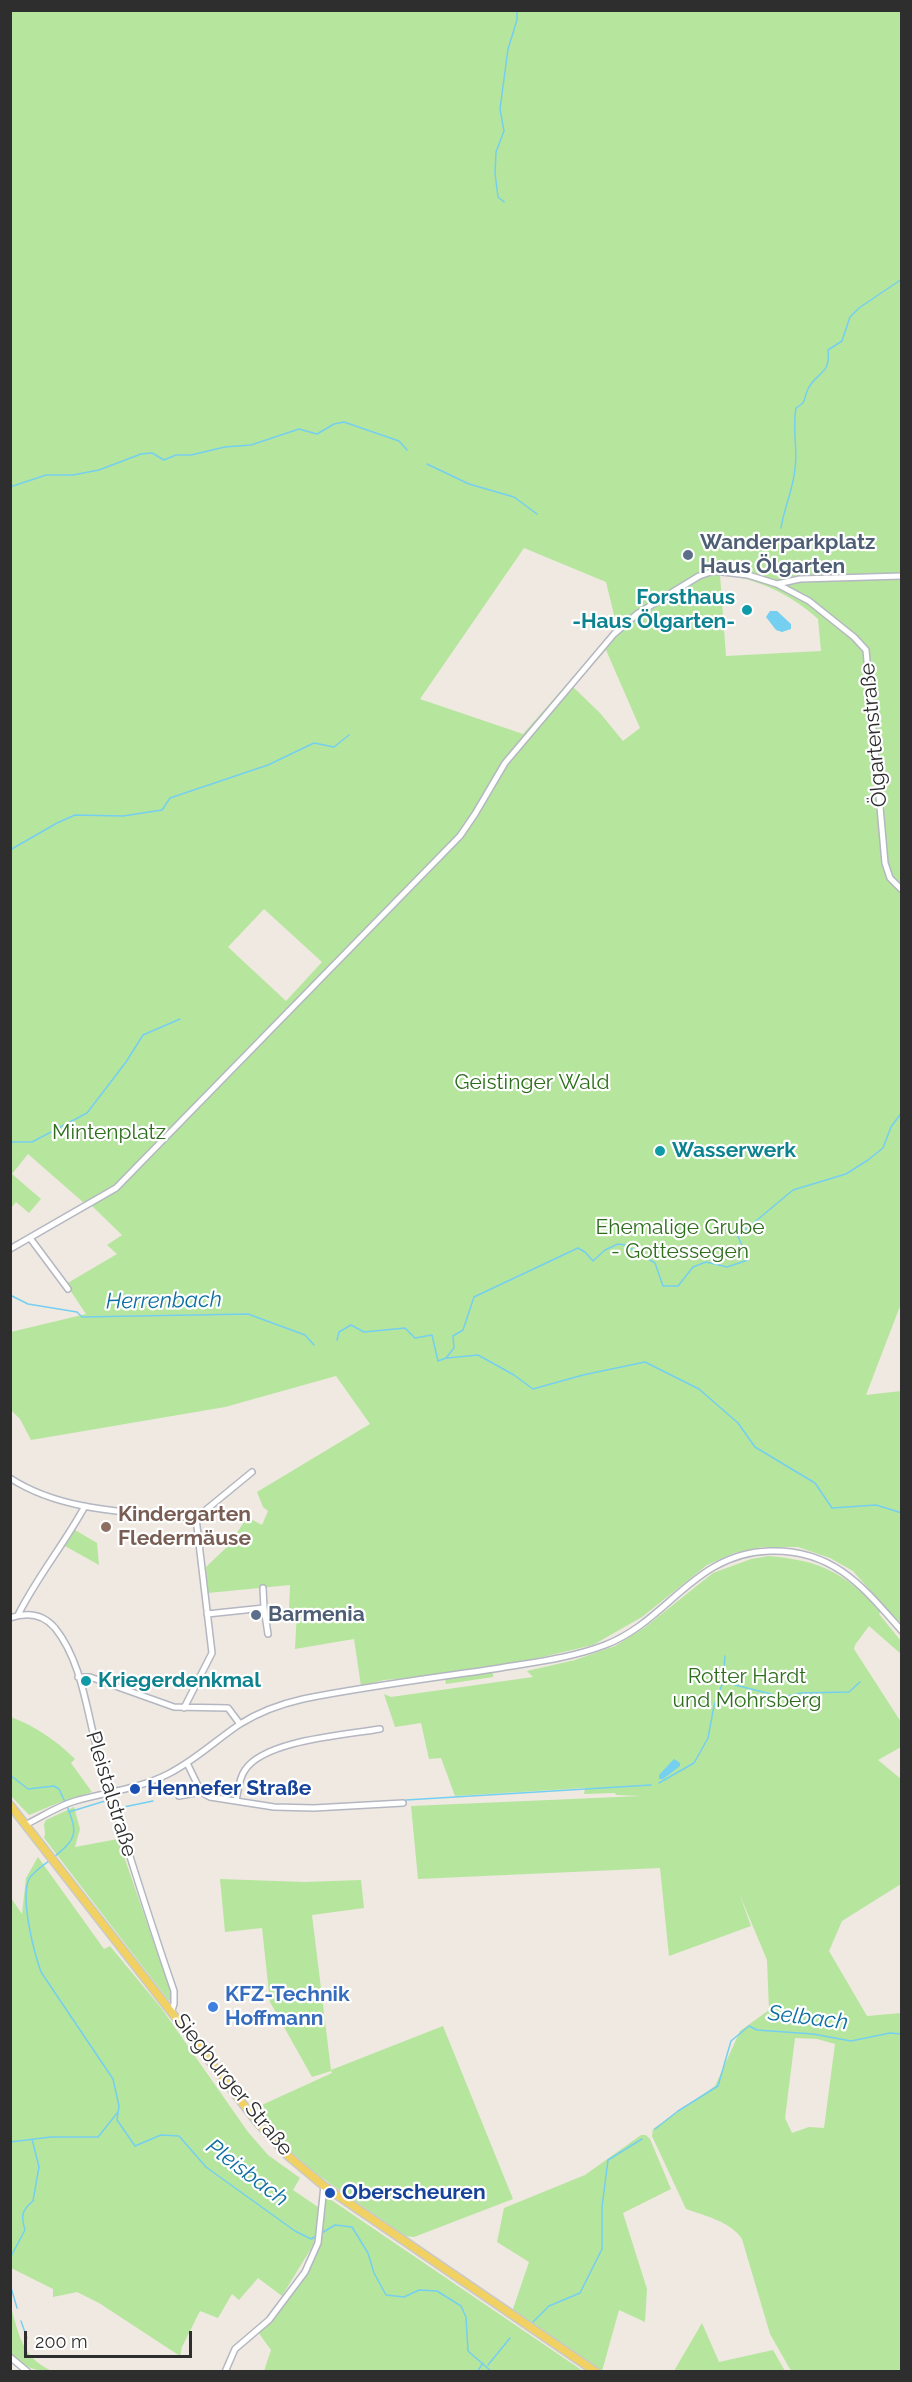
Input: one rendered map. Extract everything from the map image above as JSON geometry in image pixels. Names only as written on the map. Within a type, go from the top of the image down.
[{"type":"main road","name":"Siegburger Straße","points":[[10,1805],[257,2121],[287,2155],[324,2186],[596,2372]]},
{"type":"street","name":"Ölgartenstraße","points":[[10,1249],[116,1188],[460,836],[505,763],[614,634],[637,614],[699,576],[714,571],[748,575],[777,584],[809,601],[855,637],[866,650],[885,863],[890,878],[902,890]]},
{"type":"street","points":[[777,584],[800,579],[902,576]]},
{"type":"street","points":[[30,1238],[68,1289]]},
{"type":"street","points":[[10,1478],[26,1488],[85,1506],[196,1518],[252,1472]]},
{"type":"street","points":[[10,1618],[18,1615],[31,1589],[70,1533],[85,1506]]},
{"type":"street","points":[[184,1708],[212,1653],[196,1518]]},
{"type":"street","points":[[27,1824],[75,1801],[150,1782],[187,1763],[260,1712],[284,1704],[554,1659],[607,1645],[638,1626],[705,1571],[743,1555],[759,1552],[799,1553],[839,1568],[861,1585],[902,1631]]},
{"type":"street","points":[[263,1588],[268,1634]]},
{"type":"street","points":[[207,1614],[264,1608]]},
{"type":"street","name":"Pleistalstraße","points":[[18,1615],[35,1615],[46,1619],[56,1629],[72,1658],[142,1898],[174,1991],[172,2010]]},
{"type":"street","points":[[78,1677],[90,1677],[174,1707],[228,1708],[240,1724]]},
{"type":"street","points":[[236,1801],[240,1780],[245,1769],[267,1753],[313,1739],[380,1729]]},
{"type":"street","points":[[187,1763],[201,1792],[210,1797],[274,1807],[314,1809],[403,1803]]},
{"type":"street","points":[[179,1796],[201,1792]]},
{"type":"street","points":[[225,2372],[235,2349],[269,2320],[305,2272],[318,2243],[324,2186]]},
{"type":"street","points":[[10,2357],[28,2372]]},
{"type":"green space","name":"Geistinger Wald","points":[[11,11],[901,11],[902,1301],[866,1395],[901,1391],[901,1626],[853,1571],[830,1558],[798,1547],[762,1547],[734,1553],[707,1565],[642,1617],[593,1645],[534,1659],[422,1677],[384,1680],[361,1686],[354,1639],[295,1649],[297,1610],[289,1611],[290,1585],[208,1593],[206,1567],[230,1544],[247,1517],[262,1525],[268,1511],[263,1507],[257,1492],[370,1424],[336,1376],[225,1407],[31,1440],[20,1419],[11,1410],[11,1332],[86,1314],[66,1284],[117,1254],[107,1245],[122,1235],[92,1206],[84,1203],[28,1154],[12,1174],[41,1199],[29,1213],[16,1202],[11,1208]],"holes":[[[524,548],[606,582],[617,627],[523,734],[420,699]],[[720,575],[760,583],[797,602],[818,619],[821,651],[726,656]],[[606,650],[640,728],[623,741],[600,713],[573,687]],[[264,909],[322,962],[286,1001],[228,947]]]},
{"type":"green space","points":[[75,1530],[97,1543],[99,1565],[65,1546]]},
{"type":"green space","name":"Rotter Hardt und Mohrsberg","points":[[769,1556],[804,1561],[844,1578],[881,1611],[879,1614],[901,1641],[901,1654],[869,1626],[854,1649],[901,1722],[901,1747],[878,1760],[901,1779],[901,1884],[842,1921],[829,1951],[867,2016],[901,2013],[901,2371],[791,2371],[770,2334],[742,2239],[724,2223],[686,2209],[652,2136],[653,2129],[715,2086],[740,2031],[769,2010],[767,1960],[739,1893],[751,1926],[669,1956],[660,1868],[418,1879],[411,1806],[641,1796],[616,1795],[615,1793],[584,1794],[585,1788],[455,1796],[441,1758],[429,1759],[421,1723],[395,1727],[384,1694],[391,1697],[533,1677],[527,1671],[575,1660],[615,1646],[644,1628],[713,1573],[751,1559]],"holes":[[[795,2038],[817,2039],[835,2044],[824,2128],[809,2127],[792,2133],[785,2118]]]},
{"type":"green space","points":[[493,1672],[493,1677],[446,1684],[445,1679]]},
{"type":"green space","points":[[11,1717],[37,1729],[68,1752],[75,1759],[71,1763],[92,1792],[29,1815],[11,1796]]},
{"type":"green space","points":[[74,1807],[80,1829],[75,1847],[118,1839],[173,1998],[169,2001],[44,1838],[46,1820]]},
{"type":"green space","points":[[38,1857],[104,1949],[110,1946],[162,2009],[248,2132],[268,2155],[300,2178],[293,2190],[318,2207],[315,2242],[282,2296],[258,2278],[239,2300],[232,2294],[218,2318],[200,2311],[182,2347],[180,2356],[99,2303],[77,2292],[53,2297],[53,2289],[11,2268],[11,1898],[22,1914],[26,1878]]},
{"type":"green space","points":[[220,1879],[305,1882],[361,1880],[364,1908],[312,1915],[331,2070],[443,2026],[513,2199],[414,2237],[405,2236],[318,2175],[285,2147],[253,2109],[332,2073],[331,2071],[312,2077],[270,2002],[262,1928],[225,1932]]},
{"type":"green space","points":[[641,2135],[646,2135],[650,2139],[671,2189],[623,2213],[647,2289],[645,2322],[619,2310],[602,2371],[512,2312],[529,2262],[497,2242],[504,2208],[585,2175]]},
{"type":"green space","points":[[324,2195],[583,2371],[264,2371],[271,2350],[258,2332],[307,2274],[321,2244]]},
{"type":"green space","points":[[10,2304],[19,2335],[27,2352],[52,2371],[29,2367],[11,2353]]},
{"type":"green space","points":[[702,2323],[719,2362],[773,2350],[785,2371],[674,2371]]},
{"type":"water","points":[[770,611],[777,611],[791,624],[791,629],[782,632],[776,630],[766,617]]},
{"type":"water","points":[[674,1759],[680,1763],[680,1766],[663,1779],[659,1779],[659,1775]]},
{"type":"waterway","points":[[504,202],[498,197],[495,173],[496,152],[504,131],[500,109],[508,49],[517,20],[517,10]]},
{"type":"waterway","points":[[781,528],[795,469],[796,408],[803,403],[811,383],[825,369],[828,350],[842,341],[850,317],[859,308],[902,279]]},
{"type":"waterway","points":[[10,487],[46,475],[73,475],[99,470],[141,454],[152,453],[164,460],[176,455],[191,455],[225,447],[251,445],[299,429],[317,434],[334,424],[344,422],[399,441],[407,450]]},
{"type":"waterway","points":[[427,464],[469,484],[514,497],[537,514]]},
{"type":"waterway","points":[[10,850],[75,815],[123,816],[162,810],[170,798],[268,765],[314,743],[334,747],[349,735]]},
{"type":"waterway","points":[[10,1142],[32,1142],[87,1113],[126,1062],[143,1035],[180,1019]]},
{"type":"waterway","name":"Herrenbach","points":[[337,1340],[339,1332],[351,1325],[364,1332],[405,1328],[415,1338],[432,1335],[438,1361],[446,1358],[454,1348],[453,1336],[463,1330],[474,1297],[578,1248],[593,1261],[605,1250],[618,1244],[625,1245],[655,1263],[663,1286],[678,1286],[693,1267],[706,1262],[727,1267],[748,1260],[738,1236],[793,1190],[846,1174],[868,1160],[883,1148],[891,1127],[902,1112]]},
{"type":"waterway","name":"Herrenbach","points":[[10,1295],[28,1304],[77,1312],[82,1317],[248,1314],[305,1335],[314,1345]]},
{"type":"waterway","points":[[447,1358],[478,1355],[514,1375],[533,1389],[583,1375],[645,1362],[699,1389],[738,1423],[755,1447],[815,1483],[832,1508],[876,1505],[902,1513]]},
{"type":"waterway","points":[[659,1783],[694,1763],[708,1738],[714,1706],[723,1682],[725,1656]]},
{"type":"waterway","points":[[723,1682],[783,1697],[801,1693],[849,1692],[860,1682]]},
{"type":"waterway","name":"Pleisbach","points":[[10,1775],[28,1789],[54,1786],[59,1789],[65,1802]]},
{"type":"waterway","points":[[406,1800],[651,1785]]},
{"type":"waterway","points":[[69,1812],[105,1801]]},
{"type":"waterway","points":[[119,1808],[153,1801]]},
{"type":"waterway","name":"Pleisbach","points":[[54,1857],[67,1845],[73,1835],[73,1823],[67,1806]]},
{"type":"waterway","name":"Pleisbach","points":[[50,1860],[31,1876],[27,1888],[29,1926],[38,1963],[41,1972],[113,2079],[119,2106],[117,2120],[135,2146],[161,2135],[179,2136],[206,2167],[295,2231],[311,2239],[316,2236]]},
{"type":"waterway","name":"Selbach","points":[[655,2129],[678,2111],[718,2086],[731,2041],[749,2026],[757,2030],[813,2034],[851,2041],[890,2033],[902,2034]]},
{"type":"waterway","points":[[10,2142],[51,2137],[98,2137],[118,2112]]},
{"type":"waterway","points":[[10,2258],[25,2230],[24,2211],[33,2201],[39,2167],[32,2139]]},
{"type":"waterway","name":"Selbach","points":[[533,2322],[549,2306],[580,2293],[602,2249],[602,2207],[608,2160],[642,2139]]},
{"type":"waterway","name":"Pleisbach","points":[[320,2234],[335,2225],[352,2227],[368,2253],[374,2273],[386,2295],[404,2297],[419,2290],[437,2291],[461,2306],[466,2317],[468,2351],[492,2372]]},
{"type":"waterway","points":[[10,2284],[17,2308]]},
{"type":"waterway","points":[[21,2321],[27,2338]]},
{"type":"waterway","name":"Selbach","points":[[488,2365],[510,2338]]},
{"type":"waterway","points":[[477,2372],[483,2363]]},
{"type":"place","name":"Wanderparkplatz Haus Ölgarten","points":[[688,555]]},
{"type":"place","name":"Forsthaus -Haus Ölgarten-","points":[[747,610]]},
{"type":"place","name":"Wasserwerk","points":[[660,1151]]},
{"type":"place","name":"Kindergarten Fledermäuse","points":[[106,1527]]},
{"type":"place","name":"Barmenia","points":[[256,1615]]},
{"type":"place","name":"Kriegerdenkmal","points":[[86,1681]]},
{"type":"place","name":"Hennefer Straße","points":[[135,1789]]},
{"type":"place","name":"KFZ-Technik Hoffmann","points":[[213,2007]]},
{"type":"place","name":"Oberscheuren","points":[[330,2193]]},
{"type":"park label","name":"Mintenplatz","points":[[109,1133]]},
{"type":"park label","name":"Ehemalige Grube - Gottessegen","points":[[680,1240]]}]
